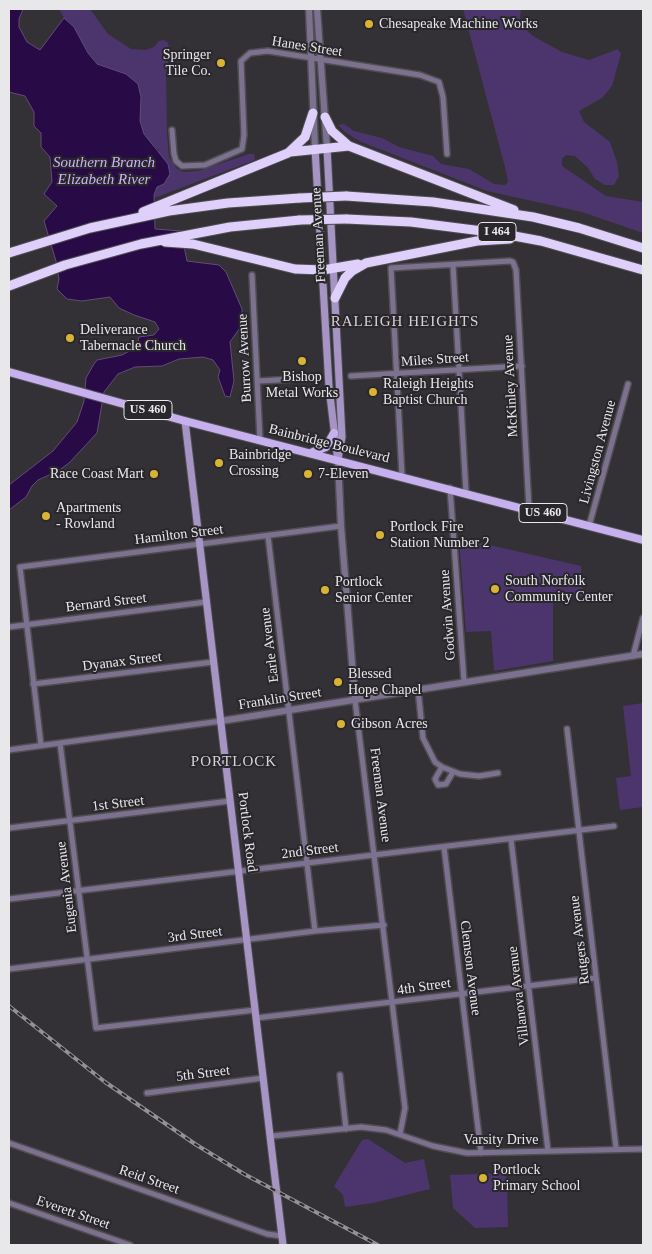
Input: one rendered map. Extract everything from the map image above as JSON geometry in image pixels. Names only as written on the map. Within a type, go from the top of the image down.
[{"type":"highway","points":[[288,152],[305,137],[314,113]]},
{"type":"highway","points":[[325,117],[332,131],[349,146],[533,217]]},
{"type":"highway","points":[[9,253],[166,208],[288,152],[349,146]]},
{"type":"highway","name":"I 464","points":[[166,208],[243,201],[346,196],[441,203],[533,217],[578,228],[643,248]]},
{"type":"highway","name":"I 464","points":[[9,286],[45,272],[155,241],[257,223],[300,220],[346,219],[437,224],[541,241],[643,270]]},
{"type":"highway","points":[[155,241],[193,244],[282,266],[322,270],[477,241],[507,239],[541,241]]},
{"type":"highway","points":[[335,298],[345,278],[355,269],[366,263]]},
{"type":"main road","name":"Freeman Avenue","points":[[316,148],[322,270],[334,433],[338,459]]},
{"type":"main road","name":"Freeman Avenue","points":[[327,148],[342,436],[338,459]]},
{"type":"main road","name":"Bainbridge Boulevard","points":[[9,372],[185,421],[466,492],[643,540]]},
{"type":"main road","name":"Portlock Road","points":[[185,421],[263,1078],[272,1136],[283,1245]]},
{"type":"main road","points":[[312,452],[326,447],[334,433]]},
{"type":"street","name":"Freeman Avenue","points":[[309,9],[310,59],[316,148]]},
{"type":"street","name":"Freeman Avenue","points":[[317,9],[327,148]]},
{"type":"street","name":"Hanes Street","points":[[172,130],[174,154],[176,161],[182,166],[205,165],[237,153],[242,149],[244,145],[241,61],[244,56],[259,51],[420,75],[435,80],[442,85],[447,154]]},
{"type":"street","name":"McKinley Avenue","points":[[453,265],[514,262],[530,509]]},
{"type":"street","points":[[402,476],[391,268],[453,265],[466,492]]},
{"type":"street","name":"Burrow Avenue","points":[[252,275],[260,440]]},
{"type":"street","name":"Miles Street","points":[[350,376],[522,366]]},
{"type":"street","points":[[258,381],[314,378]]},
{"type":"street","name":"Livingston Avenue","points":[[589,526],[628,384]]},
{"type":"street","name":"Freeman Avenue","points":[[338,459],[341,526],[356,700],[405,1108],[400,1134]]},
{"type":"street","name":"Godwin Avenue","points":[[450,488],[464,681]]},
{"type":"street","name":"Hamilton Street","points":[[27,624],[20,567],[341,526]]},
{"type":"street","name":"Earle Avenue","points":[[268,536],[315,931]]},
{"type":"street","name":"Bernard Street","points":[[9,627],[206,602]]},
{"type":"street","points":[[633,656],[643,618]]},
{"type":"street","points":[[27,624],[41,745]]},
{"type":"street","name":"Franklin Street","points":[[9,750],[221,721],[643,654]]},
{"type":"street","name":"Dyanax Street","points":[[33,684],[213,662]]},
{"type":"street","points":[[418,689],[426,746],[435,762],[453,772],[479,776],[498,773]]},
{"type":"street","name":"Rutgers Avenue","points":[[567,729],[616,1148]]},
{"type":"street","name":"Eugenia Avenue","points":[[60,743],[96,1028]]},
{"type":"street","points":[[442,767],[435,779],[438,785],[446,784],[453,772]]},
{"type":"street","name":"1st Street","points":[[9,828],[71,822],[230,801]]},
{"type":"street","name":"2nd Street","points":[[9,899],[614,826]]},
{"type":"street","name":"Villanova Avenue","points":[[511,838],[548,1151]]},
{"type":"street","name":"Clemson Avenue","points":[[444,847],[481,1153]]},
{"type":"street","name":"3rd Street","points":[[9,969],[315,931],[384,925]]},
{"type":"street","name":"4th Street","points":[[96,1028],[392,1002],[595,978]]},
{"type":"street","points":[[340,1075],[346,1129]]},
{"type":"street","name":"5th Street","points":[[147,1093],[263,1078]]},
{"type":"street","name":"Varsity Drive","points":[[272,1136],[376,1128],[400,1134],[433,1146],[467,1153],[643,1148]]},
{"type":"street","name":"Reid Street","points":[[9,1143],[267,1234],[282,1236]]},
{"type":"street","name":"Everett Street","points":[[9,1203],[130,1245]]},
{"type":"shaded area","points":[[59,9],[90,9],[108,34],[131,49],[146,50],[154,47],[159,41],[164,40],[168,43],[170,53],[166,71],[167,134],[169,157],[177,169],[184,172],[198,171],[249,154],[254,154],[255,160],[154,198],[157,187],[159,150],[150,143],[144,134],[126,74],[98,64],[88,53],[74,27],[64,18]]},
{"type":"shaded area","points":[[463,9],[521,9],[520,17],[524,28],[533,36],[562,52],[589,60],[618,49],[621,54],[612,86],[602,98],[579,111],[584,122],[610,142],[617,162],[619,176],[614,185],[605,185],[595,179],[588,168],[575,156],[566,155],[562,159],[562,166],[606,196],[643,202],[643,233],[582,212],[487,191],[359,141],[338,125],[344,124],[354,131],[382,138],[399,147],[433,156],[441,164],[469,169],[494,184],[505,185],[508,182],[506,171]]},
{"type":"shaded area","points":[[459,538],[581,566],[583,596],[553,598],[553,661],[494,671],[491,631],[466,632]]},
{"type":"shaded area","points":[[643,703],[643,807],[620,810],[616,778],[631,776],[623,706]]},
{"type":"shaded area","points":[[368,1139],[405,1163],[424,1159],[430,1189],[373,1203],[345,1207],[343,1195],[334,1186],[362,1140]]},
{"type":"shaded area","points":[[502,1173],[507,1178],[508,1227],[475,1228],[453,1208],[450,1175]]},
{"type":"water","name":"Southern Branch Elizabeth River","points":[[9,9],[23,9],[19,19],[19,27],[27,42],[40,50],[64,18],[74,27],[88,53],[97,64],[126,74],[138,84],[141,97],[140,121],[144,134],[168,164],[170,174],[164,184],[157,187],[154,195],[155,229],[181,231],[187,261],[219,265],[226,272],[242,309],[242,325],[230,342],[234,381],[230,397],[225,396],[218,377],[220,370],[213,360],[203,357],[179,359],[162,366],[135,367],[118,374],[104,392],[97,433],[69,463],[58,471],[38,480],[26,497],[9,510],[9,485],[53,451],[77,422],[84,401],[86,378],[97,360],[122,355],[137,347],[139,337],[154,335],[159,329],[155,322],[119,308],[110,297],[82,301],[67,299],[57,289],[59,279],[56,261],[44,221],[57,206],[44,194],[52,182],[50,157],[41,147],[41,133],[34,126],[34,112],[25,96],[9,92]]},
{"type":"railway","points":[[9,1006],[105,1082],[195,1144],[244,1174],[378,1245]]},
{"type":"place","name":"Chesapeake Machine Works","points":[[369,24]]},
{"type":"place","name":"Springer Tile Co.","points":[[221,63]]},
{"type":"place","name":"Deliverance Tabernacle Church","points":[[70,338]]},
{"type":"place","name":"Bishop Metal Works","points":[[302,361]]},
{"type":"place","name":"Raleigh Heights Baptist Church","points":[[373,392]]},
{"type":"place","name":"Bainbridge Crossing","points":[[219,463]]},
{"type":"place","name":"Race Coast Mart","points":[[154,474]]},
{"type":"place","name":"7-Eleven","points":[[308,474]]},
{"type":"place","name":"Apartments - Rowland","points":[[46,516]]},
{"type":"place","name":"Portlock Fire Station Number 2","points":[[380,535]]},
{"type":"place","name":"South Norfolk Community Center","points":[[495,589]]},
{"type":"place","name":"Portlock Senior Center","points":[[325,590]]},
{"type":"place","name":"Blessed Hope Chapel","points":[[338,682]]},
{"type":"place","name":"Gibson Acres","points":[[341,724]]},
{"type":"place","name":"Portlock Primary School","points":[[483,1178]]},
{"type":"district","name":"RALEIGH HEIGHTS","points":[[405,322]]},
{"type":"district","name":"PORTLOCK","points":[[234,762]]}]
